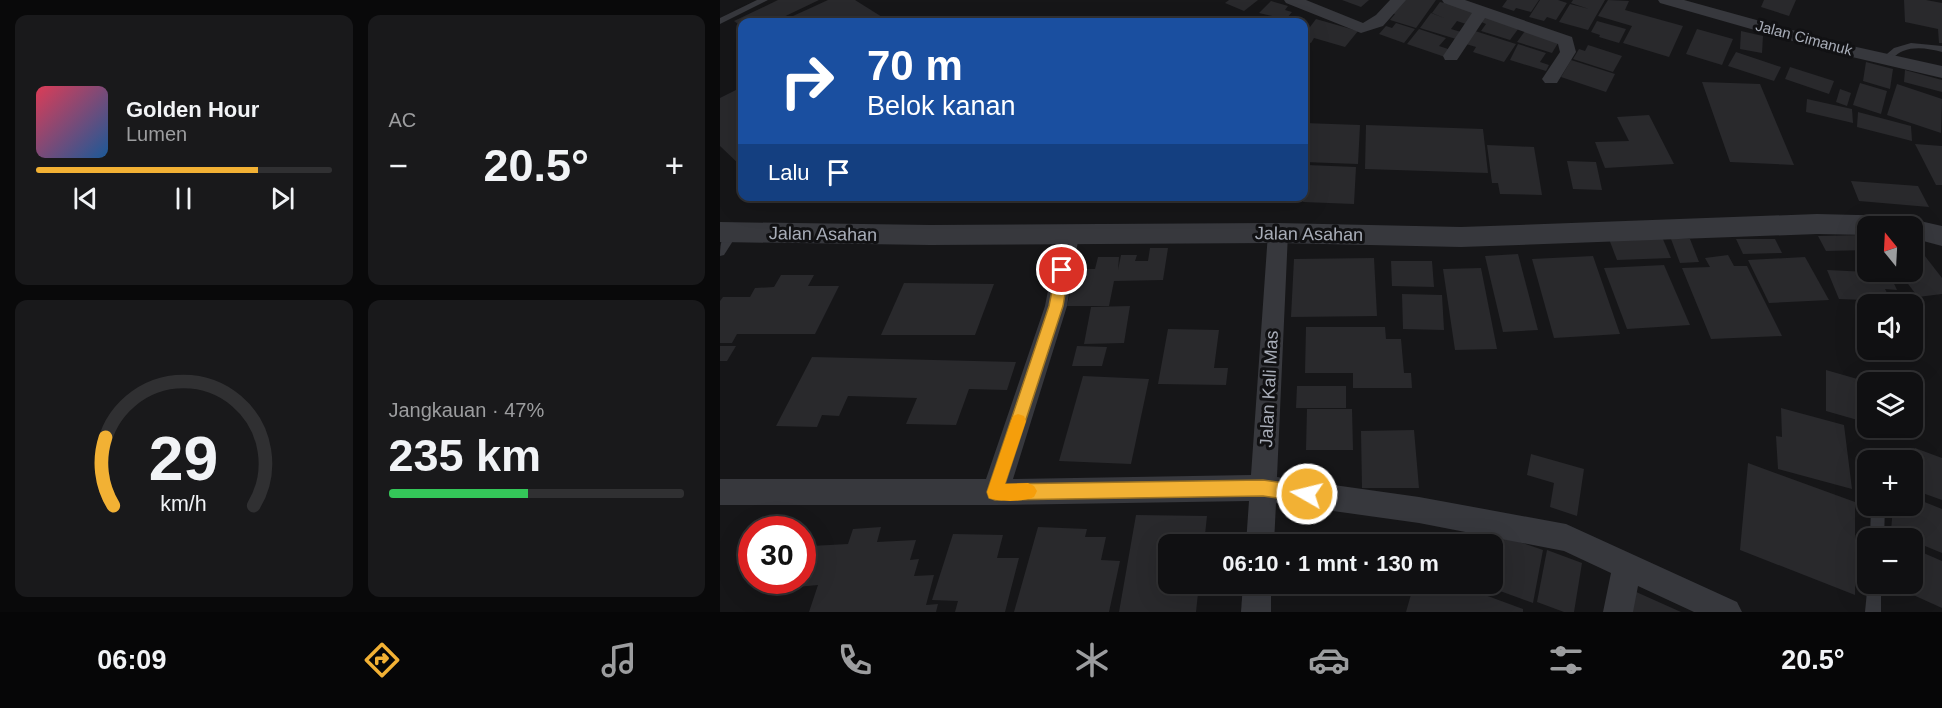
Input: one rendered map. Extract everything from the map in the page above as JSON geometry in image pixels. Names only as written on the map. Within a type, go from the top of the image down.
[{"type":"street","points":[[1292,0],[1361,28],[1374,27],[1398,0]]},
{"type":"street","points":[[1450,0],[1566,41],[1568,52],[1551,79]]},
{"type":"street","name":"Jalan Cimanuk","points":[[1666,0],[1840,49],[1942,72]]},
{"type":"street","points":[[1451,56],[1482,11]]},
{"type":"street","name":"Jalan Asahan","points":[[724,239],[1278,233],[1461,237],[1817,224],[1857,225]]},
{"type":"street","points":[[1923,231],[1942,236]]},
{"type":"street","name":"Jalan Kali Mas","points":[[1261,534],[1278,233]]},
{"type":"street","points":[[995,492],[1056,306],[1069,235]]},
{"type":"street","points":[[720,492],[995,492],[1263,488],[1419,510],[1566,538],[1727,612]]},
{"type":"street","points":[[1618,612],[1627,566]]},
{"type":"street","points":[[1256,612],[1257,594]]},
{"type":"lane","points":[[720,21],[765,0]]},
{"type":"lane","points":[[1886,59],[1899,48],[1915,46],[1942,49]]},
{"type":"lane","points":[[1873,612],[1874,594]]},
{"type":"building","points":[[778,0],[819,0],[781,18],[740,18]]},
{"type":"building","points":[[828,0],[855,0],[884,18],[789,18]]},
{"type":"building","points":[[1229,0],[1258,0],[1244,11],[1225,3]]},
{"type":"building","points":[[1342,0],[1369,0],[1361,7]]},
{"type":"building","points":[[1402,0],[1436,0],[1416,28],[1390,20],[1395,14],[1391,13]]},
{"type":"building","points":[[1507,0],[1539,0],[1531,12],[1516,8],[1514,11],[1502,7]]},
{"type":"building","points":[[1540,0],[1558,0],[1567,3],[1556,20],[1547,17],[1544,21],[1529,17]]},
{"type":"building","points":[[1573,0],[1605,0],[1588,30],[1559,22],[1570,4],[1589,9],[1571,3]]},
{"type":"building","points":[[1608,0],[1629,1],[1625,10],[1683,26],[1669,57],[1623,43],[1632,26],[1598,16]]},
{"type":"building","points":[[1764,0],[1796,0],[1789,16],[1761,7]]},
{"type":"building","points":[[1904,0],[1942,3],[1942,43],[1939,43],[1938,29],[1905,22]]},
{"type":"building","points":[[1271,1],[1288,6],[1285,10],[1292,12],[1287,18],[1259,13]]},
{"type":"building","points":[[1440,2],[1477,10],[1466,24],[1457,21],[1451,29],[1461,32],[1456,39],[1420,28],[1431,13],[1444,18],[1432,13]]},
{"type":"building","points":[[1484,14],[1521,25],[1510,40],[1481,31],[1486,24],[1479,21]]},
{"type":"building","points":[[1316,19],[1358,31],[1345,47],[1314,38],[1311,43],[1308,42],[1308,30]]},
{"type":"building","points":[[1597,21],[1626,29],[1619,43],[1591,32]]},
{"type":"building","points":[[1396,23],[1415,29],[1404,43],[1379,34],[1386,26],[1392,28]]},
{"type":"building","points":[[1527,28],[1561,38],[1552,53],[1517,42]]},
{"type":"building","points":[[1419,29],[1446,38],[1439,46],[1451,50],[1445,57],[1407,44]]},
{"type":"building","points":[[1697,29],[1733,39],[1722,65],[1686,54]]},
{"type":"building","points":[[1475,31],[1516,44],[1504,62],[1473,52],[1476,47],[1466,44]]},
{"type":"building","points":[[1741,31],[1763,36],[1762,53],[1740,49]]},
{"type":"building","points":[[1518,44],[1546,53],[1540,62],[1549,65],[1546,71],[1510,60]]},
{"type":"building","points":[[1588,45],[1622,56],[1613,72],[1573,59],[1579,49],[1585,51]]},
{"type":"building","points":[[1736,52],[1781,67],[1774,81],[1728,66]]},
{"type":"building","points":[[1571,60],[1615,74],[1606,92],[1561,77]]},
{"type":"building","points":[[1866,62],[1893,69],[1890,89],[1863,81]]},
{"type":"building","points":[[1790,67],[1834,81],[1829,94],[1785,79]]},
{"type":"building","points":[[1905,70],[1942,80],[1942,92],[1904,82]]},
{"type":"building","points":[[1702,82],[1760,84],[1794,165],[1730,162]]},
{"type":"building","points":[[1860,83],[1887,91],[1881,114],[1853,105]]},
{"type":"building","points":[[1897,84],[1942,99],[1941,133],[1887,115]]},
{"type":"building","points":[[738,89],[738,163],[720,146],[720,98]]},
{"type":"building","points":[[1840,89],[1851,93],[1847,106],[1836,102]]},
{"type":"building","points":[[1807,99],[1852,109],[1853,123],[1806,112]]},
{"type":"building","points":[[1858,112],[1911,126],[1912,141],[1857,127]]},
{"type":"building","points":[[1649,115],[1674,164],[1605,168],[1595,142],[1629,141],[1617,117]]},
{"type":"building","points":[[1308,123],[1360,125],[1358,164],[1308,162]]},
{"type":"building","points":[[1366,125],[1483,129],[1488,173],[1365,169]]},
{"type":"building","points":[[1915,144],[1942,146],[1942,185],[1936,185]]},
{"type":"building","points":[[1487,145],[1534,147],[1542,195],[1500,194],[1498,183],[1492,183]]},
{"type":"building","points":[[1567,161],[1596,162],[1602,190],[1573,189]]},
{"type":"building","points":[[1308,165],[1356,167],[1354,204],[1303,202],[1308,201]]},
{"type":"building","points":[[1851,181],[1918,186],[1929,207],[1859,201]]},
{"type":"building","points":[[1857,235],[1857,250],[1826,251],[1818,236]]},
{"type":"building","points":[[1662,237],[1671,258],[1617,260],[1609,239]]},
{"type":"building","points":[[1671,239],[1690,239],[1699,262],[1680,263]]},
{"type":"building","points":[[1736,239],[1775,239],[1782,253],[1743,254]]},
{"type":"building","points":[[1150,248],[1168,248],[1163,280],[1114,281],[1109,306],[1067,306],[1076,269],[1095,269],[1098,257],[1119,257],[1118,270],[1121,255],[1137,255],[1135,261],[1148,261]]},
{"type":"building","points":[[1518,254],[1538,330],[1503,332],[1485,256]]},
{"type":"building","points":[[1923,254],[1942,278],[1942,294],[1923,296],[1923,294],[1916,294],[1907,282],[1923,282]]},
{"type":"building","points":[[1728,255],[1734,266],[1747,266],[1782,336],[1711,339],[1682,268],[1710,267],[1705,258]]},
{"type":"building","points":[[1593,256],[1620,334],[1554,338],[1532,259]]},
{"type":"building","points":[[1805,257],[1829,300],[1769,303],[1748,260]]},
{"type":"building","points":[[1374,258],[1377,316],[1291,317],[1294,259]]},
{"type":"building","points":[[1391,261],[1432,261],[1434,287],[1392,286]]},
{"type":"building","points":[[1664,265],[1690,325],[1627,329],[1604,268]]},
{"type":"building","points":[[1481,268],[1497,349],[1455,350],[1443,269]]},
{"type":"building","points":[[1827,270],[1857,271],[1857,282],[1893,282],[1897,290],[1885,289],[1888,294],[1857,294],[1857,300],[1839,299]]},
{"type":"building","points":[[781,275],[814,275],[808,286],[839,286],[815,334],[737,334],[732,343],[720,343],[720,301],[723,297],[750,297],[755,288],[774,287]]},
{"type":"building","points":[[904,283],[994,284],[975,335],[881,335]]},
{"type":"building","points":[[1402,294],[1442,295],[1444,330],[1403,329]]},
{"type":"building","points":[[1130,306],[1124,343],[1084,344],[1091,307]]},
{"type":"building","points":[[1306,327],[1385,327],[1386,339],[1401,339],[1404,373],[1411,373],[1412,388],[1353,388],[1353,373],[1305,373]]},
{"type":"building","points":[[1168,329],[1219,330],[1214,368],[1228,368],[1226,385],[1158,384]]},
{"type":"building","points":[[720,346],[736,346],[727,361],[720,361]]},
{"type":"building","points":[[1077,346],[1107,347],[1102,366],[1072,366]]},
{"type":"building","points":[[812,357],[1016,362],[1007,390],[969,389],[956,425],[906,424],[917,398],[848,396],[839,416],[822,415],[817,427],[776,426]]},
{"type":"building","points":[[1826,370],[1857,379],[1857,420],[1826,411]]},
{"type":"building","points":[[1083,376],[1149,379],[1131,464],[1059,461]]},
{"type":"building","points":[[1297,386],[1346,386],[1346,408],[1296,408]]},
{"type":"building","points":[[1781,408],[1844,425],[1852,489],[1778,469],[1776,436],[1782,437]]},
{"type":"building","points":[[1307,409],[1352,409],[1353,450],[1306,450]]},
{"type":"building","points":[[1414,430],[1419,488],[1362,488],[1361,431]]},
{"type":"building","points":[[1923,451],[1942,458],[1942,500],[1923,493]]},
{"type":"building","points":[[1531,454],[1584,469],[1577,516],[1550,507],[1554,483],[1527,475]]},
{"type":"building","points":[[1748,463],[1855,502],[1855,595],[1740,550]]},
{"type":"building","points":[[1923,501],[1942,509],[1942,553],[1923,545],[1923,528],[1891,528],[1892,516],[1923,516]]},
{"type":"building","points":[[1136,515],[1207,516],[1205,534],[1158,534],[1158,594],[1198,594],[1196,612],[1119,612]]},
{"type":"building","points":[[881,527],[877,542],[916,540],[910,560],[919,559],[914,576],[934,575],[926,605],[938,604],[936,612],[809,612],[818,585],[816,585],[816,546],[848,544],[853,529]]},
{"type":"building","points":[[1038,527],[1087,529],[1085,537],[1106,537],[1101,560],[1120,561],[1109,612],[1014,612]]},
{"type":"building","points":[[953,534],[1003,535],[997,558],[1019,558],[1005,612],[955,612],[958,601],[932,600]]},
{"type":"building","points":[[1503,536],[1543,550],[1533,603],[1503,592]]},
{"type":"building","points":[[1547,550],[1582,563],[1574,612],[1564,612],[1537,602]]},
{"type":"building","points":[[1923,553],[1942,561],[1942,608],[1911,594],[1923,594]]},
{"type":"building","points":[[1634,591],[1681,612],[1630,612]]},
{"type":"building","points":[[1411,594],[1482,594],[1523,609],[1523,612],[1406,612]]},
{"type":"slow traffic","points":[[1018,421],[995,492],[1028,491]]},
{"type":"route","points":[[1062,270],[1056,306],[995,492],[1263,488],[1307,494]]}]
